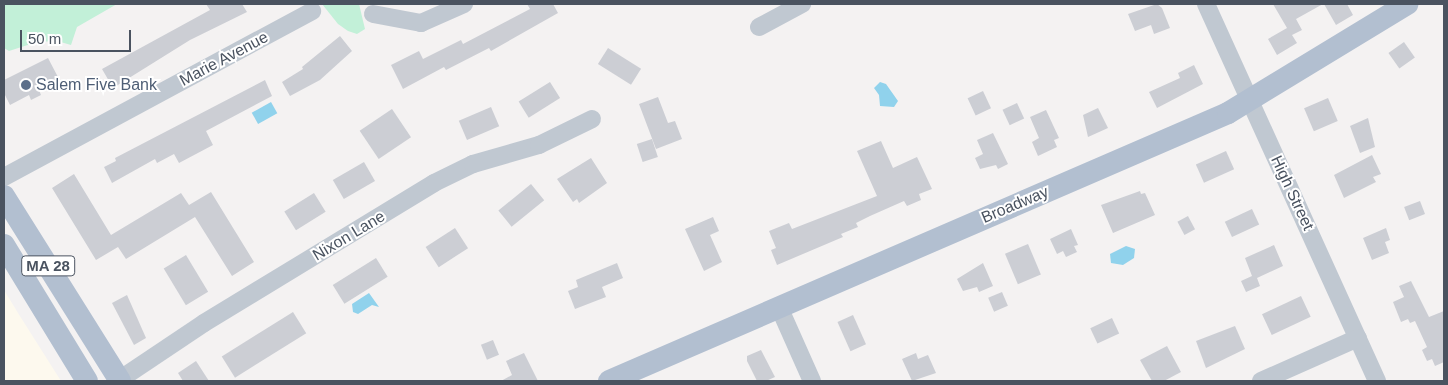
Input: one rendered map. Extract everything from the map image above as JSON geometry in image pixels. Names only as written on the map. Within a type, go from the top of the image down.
[{"type":"main road","name":"Broadway","points":[[609,381],[1250,101],[1408,4]]},
{"type":"main road","name":"MA 28","points":[[4,196],[119,381]]},
{"type":"main road","name":"MA 28","points":[[4,245],[87,381]]},
{"type":"street","points":[[374,14],[421,23],[464,4]]},
{"type":"street","points":[[758,27],[802,4]]},
{"type":"street","name":"High Street","points":[[1206,4],[1377,381]]},
{"type":"street","name":"Marie Avenue","points":[[4,177],[312,11]]},
{"type":"street","name":"Nixon Lane","points":[[119,381],[204,323],[434,183],[473,164],[540,145],[592,119]]},
{"type":"street","points":[[779,307],[812,381]]},
{"type":"street","points":[[1261,381],[1358,338]]},
{"type":"shaded area","points":[[4,290],[18,313],[61,381],[4,381]]},
{"type":"green space","points":[[4,4],[117,4],[77,27],[71,45],[57,41],[37,42],[9,51],[4,48]]},
{"type":"green space","points":[[322,4],[359,4],[365,29],[357,34],[348,31],[338,24]]},
{"type":"water","points":[[880,82],[886,84],[898,101],[894,107],[880,106],[879,95],[874,88]]},
{"type":"water","points":[[271,102],[277,113],[258,124],[252,113]]},
{"type":"water","points":[[1126,246],[1135,249],[1134,258],[1123,265],[1111,263],[1110,254]]},
{"type":"water","points":[[369,293],[379,307],[372,305],[358,314],[353,312],[352,304]]},
{"type":"building","points":[[206,4],[242,4],[247,12],[190,40],[113,88],[102,69],[210,10]]},
{"type":"building","points":[[527,4],[553,4],[558,13],[491,51],[489,48],[446,70],[444,67],[403,89],[391,65],[419,51],[423,59],[461,40],[463,44],[530,9]]},
{"type":"building","points":[[1157,4],[1162,8],[1170,28],[1154,34],[1151,25],[1135,31],[1128,14]]},
{"type":"building","points":[[1273,4],[1323,4],[1296,19],[1302,30],[1292,35],[1297,43],[1277,55],[1268,39],[1287,28]]},
{"type":"building","points":[[1324,4],[1347,4],[1353,15],[1336,25]]},
{"type":"building","points":[[340,36],[352,51],[320,80],[290,96],[282,82],[303,69],[302,67]]},
{"type":"building","points":[[1404,42],[1415,58],[1399,68],[1388,53]]},
{"type":"building","points":[[608,48],[641,69],[631,85],[598,64]]},
{"type":"building","name":"Salem Five Bank","points":[[48,58],[59,79],[39,90],[41,95],[31,100],[29,95],[10,105],[4,93],[4,80]]},
{"type":"building","points":[[1194,65],[1203,84],[1157,108],[1149,92],[1180,78],[1178,73]]},
{"type":"building","points":[[265,80],[272,96],[206,131],[213,145],[179,163],[174,154],[157,163],[155,159],[112,183],[104,167],[116,161],[115,158]]},
{"type":"building","points":[[550,82],[560,98],[529,118],[519,102]]},
{"type":"building","points":[[983,91],[991,108],[976,115],[968,98]]},
{"type":"building","points":[[658,97],[668,123],[675,121],[682,139],[656,149],[639,104]]},
{"type":"building","points":[[1328,98],[1338,121],[1314,131],[1304,108]]},
{"type":"building","points":[[1017,103],[1024,118],[1010,125],[1002,110]]},
{"type":"building","points":[[491,107],[499,126],[467,140],[459,121]]},
{"type":"building","points":[[1098,108],[1108,128],[1088,137],[1083,115]]},
{"type":"building","points":[[392,109],[411,137],[379,159],[360,131]]},
{"type":"building","points":[[1046,110],[1059,138],[1054,140],[1057,147],[1038,156],[1032,142],[1039,138],[1030,117]]},
{"type":"building","points":[[1368,118],[1375,147],[1360,153],[1350,126]]},
{"type":"building","points":[[993,133],[1008,164],[998,169],[996,165],[980,169],[975,158],[983,154],[977,140]]},
{"type":"building","points":[[652,139],[658,157],[643,162],[637,144]]},
{"type":"building","points":[[881,141],[893,168],[917,157],[932,189],[919,194],[921,200],[907,206],[904,201],[870,216],[856,223],[858,227],[841,234],[843,237],[777,265],[771,250],[776,248],[769,231],[789,223],[792,229],[877,196],[857,151]]},
{"type":"building","points":[[1226,151],[1234,169],[1204,183],[1196,164]]},
{"type":"building","points":[[1372,155],[1381,174],[1373,177],[1376,182],[1344,198],[1334,175]]},
{"type":"building","points":[[591,158],[607,183],[579,203],[577,199],[573,202],[557,179]]},
{"type":"building","points":[[364,162],[375,181],[344,199],[333,180]]},
{"type":"building","points":[[74,174],[111,235],[181,193],[189,205],[211,192],[254,262],[232,276],[195,217],[126,259],[118,247],[96,260],[52,188]]},
{"type":"building","points":[[531,184],[544,200],[512,227],[498,210]]},
{"type":"building","points":[[1140,191],[1141,194],[1145,193],[1155,215],[1113,233],[1101,205]]},
{"type":"building","points":[[314,193],[326,212],[296,230],[284,212]]},
{"type":"building","points":[[1420,201],[1425,214],[1409,220],[1404,207]]},
{"type":"building","points":[[1252,209],[1259,224],[1232,237],[1225,222]]},
{"type":"building","points":[[1188,216],[1195,229],[1184,235],[1177,222]]},
{"type":"building","points":[[713,217],[719,231],[710,235],[722,262],[704,271],[685,229]]},
{"type":"building","points":[[455,228],[468,248],[439,267],[426,247]]},
{"type":"building","points":[[1386,228],[1390,240],[1385,242],[1389,253],[1372,260],[1363,238]]},
{"type":"building","points":[[1071,229],[1078,245],[1074,246],[1077,252],[1066,257],[1063,251],[1057,254],[1050,239]]},
{"type":"building","points":[[1028,244],[1041,274],[1018,284],[1005,254]]},
{"type":"building","points":[[1274,245],[1283,266],[1257,278],[1260,286],[1246,292],[1241,281],[1252,276],[1245,258]]},
{"type":"building","points":[[186,255],[208,292],[186,305],[164,268]]},
{"type":"building","points":[[376,258],[388,277],[344,304],[333,285]]},
{"type":"building","points":[[617,263],[623,278],[602,287],[606,297],[575,309],[568,291],[578,287],[576,280]]},
{"type":"building","points":[[983,263],[993,286],[979,292],[977,287],[963,291],[957,279]]},
{"type":"building","points":[[1411,281],[1429,317],[1444,311],[1444,362],[1435,366],[1432,359],[1427,361],[1422,350],[1427,347],[1415,321],[1410,323],[1408,319],[1401,322],[1393,302],[1404,297],[1399,286]]},
{"type":"building","points":[[1002,292],[1008,306],[994,312],[988,298]]},
{"type":"building","points":[[127,295],[146,338],[134,345],[112,303]]},
{"type":"building","points":[[1301,296],[1311,317],[1272,335],[1262,314]]},
{"type":"building","points":[[293,312],[306,333],[235,378],[222,357]]},
{"type":"building","points":[[853,315],[866,344],[850,351],[837,322]]},
{"type":"building","points":[[1112,318],[1119,333],[1097,344],[1090,328]]},
{"type":"building","points":[[1235,326],[1245,349],[1206,368],[1196,341]]},
{"type":"building","points":[[493,340],[499,355],[487,360],[481,345]]},
{"type":"building","points":[[1167,346],[1181,372],[1164,381],[1152,381],[1140,360]]},
{"type":"building","points":[[761,350],[775,377],[766,381],[757,381],[747,361],[747,356]]},
{"type":"building","points":[[524,353],[538,381],[501,381],[512,375],[506,361]]},
{"type":"building","points":[[916,353],[918,359],[928,355],[936,373],[912,381],[902,359]]},
{"type":"building","points":[[196,361],[209,381],[183,381],[178,373]]},
{"type":"place","name":"Salem Five Bank","points":[[26,85]]}]
